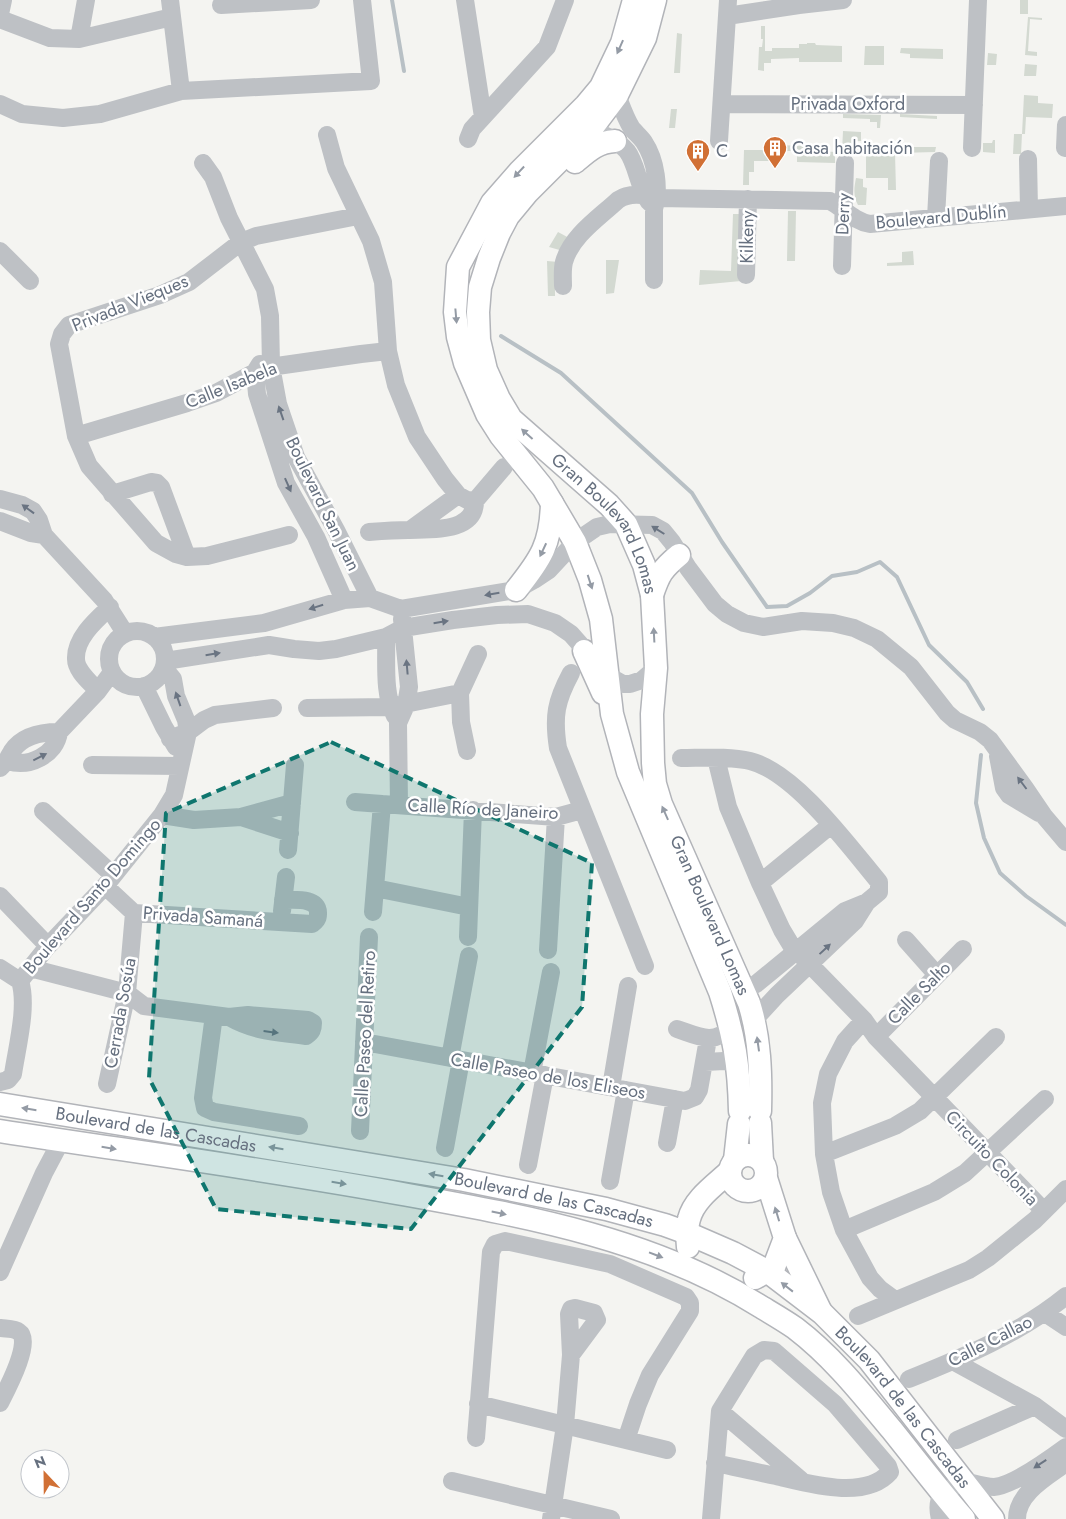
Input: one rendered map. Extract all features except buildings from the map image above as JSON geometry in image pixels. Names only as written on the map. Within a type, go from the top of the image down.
[{"type":"main road","name":"Gran Boulevard Lomas","points":[[634,0],[609,91],[586,105],[520,171],[492,203],[458,267],[455,312],[458,337],[465,363],[487,414],[501,436],[543,488],[575,542],[590,580],[601,620],[612,714],[628,772],[716,953],[744,991],[754,1020],[746,1072]]},
{"type":"main road","name":"Gran Boulevard Lomas","points":[[654,0],[645,38],[609,91],[592,128],[527,194],[508,216],[499,233],[480,287],[478,304],[479,340],[486,370],[499,400],[511,419],[610,505],[626,524],[644,564],[652,595],[656,668],[652,714],[652,763],[655,784],[716,953],[720,992],[746,1072],[750,1117],[785,1238],[822,1313]]},
{"type":"main road","points":[[553,168],[565,168],[594,146],[623,134]]},
{"type":"main road","points":[[516,590],[535,566],[544,550],[552,524],[552,503]]},
{"type":"main road","points":[[652,595],[660,572],[680,555]]},
{"type":"main road","points":[[584,651],[612,714]]},
{"type":"main road","name":"Boulevard de las Cascadas","points":[[0,1104],[464,1180],[606,1209],[687,1233],[733,1253],[767,1271],[822,1313],[869,1360],[993,1519]]},
{"type":"main road","name":"Gran Boulevard Lomas","points":[[732,1166],[750,1117]]},
{"type":"main road","name":"Boulevard de las Cascadas","points":[[0,1131],[356,1185],[456,1204],[598,1236],[642,1249],[692,1269],[735,1290],[794,1327],[816,1346],[856,1386],[964,1519]]},
{"type":"main road","points":[[692,1269],[687,1233],[689,1218],[698,1202],[739,1157],[757,1156],[764,1169],[759,1188],[748,1192],[736,1188],[732,1183],[732,1166]]},
{"type":"main road","points":[[456,1204],[464,1180]]},
{"type":"main road","points":[[648,1220],[698,1202]]},
{"type":"main road","points":[[735,1290],[774,1267],[785,1238]]},
{"type":"street","points":[[0,14],[3,0]]},
{"type":"street","points":[[79,39],[86,0]]},
{"type":"street","points":[[221,5],[311,0]]},
{"type":"street","points":[[0,104],[22,114],[63,118],[100,114],[181,91],[371,81],[362,0]]},
{"type":"street","points":[[465,0],[483,117]]},
{"type":"street","points":[[468,139],[472,129],[547,47],[565,0]]},
{"type":"street","points":[[719,141],[728,8],[799,5],[843,0]]},
{"type":"street","points":[[972,148],[978,0]]},
{"type":"street","points":[[0,19],[50,38],[79,39],[171,8],[181,91]]},
{"type":"street","points":[[609,91],[628,153],[651,200],[654,280]]},
{"type":"street","name":"Privada Oxford","points":[[722,104],[974,105]]},
{"type":"street","points":[[1065,148],[1066,125]]},
{"type":"street","points":[[592,128],[623,134]]},
{"type":"street","points":[[327,135],[336,168],[371,241],[383,282],[388,351],[396,385],[417,436],[445,479],[458,495],[475,501]]},
{"type":"street","points":[[1028,159],[1029,209]]},
{"type":"street","points":[[936,218],[939,161]]},
{"type":"street","name":"Boulevard San Juan","points":[[203,162],[213,177],[229,218],[265,289],[270,316],[265,362],[257,394],[286,483],[316,537],[344,600]]},
{"type":"street","name":"Derry","points":[[842,266],[845,162]]},
{"type":"street","name":"Boulevard Dublín","points":[[563,286],[564,261],[573,244],[624,196],[651,200],[830,200],[860,222],[870,224],[1066,206]]},
{"type":"street","name":"Kilkeny","points":[[746,275],[748,199]]},
{"type":"street","name":"Privada Vieques","points":[[289,535],[207,556],[187,557],[167,550],[156,543],[89,466],[76,436],[59,344],[62,334],[69,326],[160,295],[188,282],[241,242],[256,236],[358,216]]},
{"type":"street","points":[[3,259],[30,281]]},
{"type":"street","name":"Calle Isabela","points":[[76,436],[187,404],[216,393],[265,362],[388,351]]},
{"type":"street","name":"Boulevard San Juan","points":[[265,362],[296,457],[370,598]]},
{"type":"street","points":[[369,532],[431,530],[447,528],[467,521],[475,510],[475,501],[504,467]]},
{"type":"street","points":[[112,494],[151,482],[157,483],[161,487],[187,557]]},
{"type":"street","points":[[410,530],[458,495]]},
{"type":"street","points":[[0,499],[22,505],[33,512],[39,520],[44,534],[110,608],[125,633]]},
{"type":"street","points":[[0,521],[31,534],[44,534]]},
{"type":"street","points":[[154,637],[264,623],[344,600],[370,598],[401,609],[516,590],[550,570],[575,542],[597,527],[610,524],[652,526],[663,531],[672,542],[715,604],[727,614],[744,623],[763,627],[802,622],[833,623],[854,628],[878,639],[911,667],[947,713],[955,720],[980,732],[990,740],[997,752],[1004,788],[1009,795],[1044,816],[1066,842]]},
{"type":"street","points":[[316,537],[336,530]]},
{"type":"street","points":[[98,691],[81,671],[76,659],[79,643],[90,626],[110,608]]},
{"type":"street","points":[[373,912],[375,888],[391,804],[398,706],[408,687],[401,609]]},
{"type":"street","points":[[165,664],[269,645],[319,651],[362,644],[386,637],[404,628],[471,618],[528,614],[555,623],[571,634],[607,675],[623,684],[642,680],[656,668]]},
{"type":"street","points":[[264,623],[269,645]]},
{"type":"street","points":[[165,664],[160,676],[153,682],[144,686],[132,687],[120,682],[112,672],[108,657],[114,643],[125,633],[140,631],[154,637],[161,643],[165,664],[173,679],[176,696],[186,720],[188,732]]},
{"type":"street","points":[[386,637],[388,689],[398,706]]},
{"type":"street","points":[[466,751],[461,722],[460,694],[478,654]]},
{"type":"street","points":[[4,765],[16,746],[26,738],[40,733],[59,732],[98,691],[112,672]]},
{"type":"street","points":[[571,673],[556,707],[555,729],[558,748],[645,966]]},
{"type":"street","points":[[92,765],[181,761],[144,686]]},
{"type":"street","points":[[307,708],[398,706],[460,694]]},
{"type":"street","points":[[170,739],[188,732],[204,720],[215,715],[273,708]]},
{"type":"street","name":"Boulevard Santo Domingo","points":[[25,974],[48,946],[109,880],[162,815],[174,795],[188,732]]},
{"type":"street","points":[[681,758],[716,758],[749,761],[774,770],[795,787],[831,825],[879,882],[878,892],[867,902],[855,921],[754,1020]]},
{"type":"street","name":"Circuito Colonia","points":[[716,758],[728,807],[782,930],[796,951],[864,1020],[876,1038],[1044,1211],[988,1258],[969,1270],[858,1316]]},
{"type":"street","points":[[241,817],[289,842],[296,765]]},
{"type":"street","name":"Calle Río de Janeiro","points":[[355,802],[556,817],[582,810]]},
{"type":"street","points":[[162,815],[194,820],[241,817],[292,803]]},
{"type":"street","points":[[468,937],[473,810]]},
{"type":"street","name":"Privada Samaná","points":[[43,811],[109,880],[134,913],[312,924],[316,921],[319,915],[318,909],[314,904],[308,901],[283,900]]},
{"type":"street","points":[[548,950],[556,817]]},
{"type":"street","points":[[760,883],[831,825]]},
{"type":"street","points":[[281,922],[286,877]]},
{"type":"street","points":[[375,888],[469,907]]},
{"type":"street","points":[[0,896],[48,946]]},
{"type":"street","points":[[744,991],[756,984],[845,911],[867,902]]},
{"type":"street","name":"Cerrada Sosúa","points":[[107,1084],[127,993],[134,913]]},
{"type":"street","name":"Calle Paseo del Retiro","points":[[360,1131],[369,937]]},
{"type":"street","points":[[906,940],[937,975]]},
{"type":"street","name":"Calle Salto","points":[[876,1038],[963,949]]},
{"type":"street","points":[[445,1148],[469,956]]},
{"type":"street","points":[[0,968],[127,993],[144,1006],[222,1016],[203,1098],[205,1108],[214,1112],[299,1126]]},
{"type":"street","points":[[528,1165],[551,972]]},
{"type":"street","points":[[0,1082],[8,1080],[13,1074],[23,1007],[25,974]]},
{"type":"street","points":[[610,1181],[628,986]]},
{"type":"street","points":[[864,1020],[846,1041],[828,1074],[822,1103],[824,1154],[831,1192],[844,1230],[870,1278],[880,1289],[895,1300]]},
{"type":"street","points":[[677,1029],[708,1039],[722,1035],[731,1027]]},
{"type":"street","points":[[824,1154],[895,1126],[920,1111],[996,1038]]},
{"type":"street","name":"Calle Paseo de los Eliseos","points":[[364,1042],[685,1101],[695,1097],[700,1090],[708,1039]]},
{"type":"street","points":[[705,1062],[724,1061],[746,1072]]},
{"type":"street","points":[[667,1143],[675,1099]]},
{"type":"street","points":[[844,1230],[934,1192],[965,1173],[1045,1100]]},
{"type":"street","points":[[0,1272],[44,1173],[61,1140]]},
{"type":"street","points":[[1044,1211],[1066,1190]]},
{"type":"street","points":[[476,1438],[491,1252],[495,1244],[504,1241],[610,1264],[686,1297],[690,1303],[690,1311],[650,1374],[626,1440]]},
{"type":"street","name":"Calle Callao","points":[[909,1379],[998,1341],[1045,1313],[1066,1296]]},
{"type":"street","points":[[1045,1313],[1066,1327]]},
{"type":"street","points":[[0,1328],[20,1332],[24,1338],[18,1362],[0,1403]]},
{"type":"street","points":[[711,1519],[715,1463],[720,1411],[754,1356],[764,1350],[774,1351],[835,1404],[888,1466],[890,1472],[885,1478],[871,1485],[852,1488],[829,1488],[715,1463]]},
{"type":"street","points":[[552,1512],[565,1426],[571,1355]]},
{"type":"street","points":[[953,1361],[1035,1406],[1066,1429]]},
{"type":"street","points":[[478,1404],[667,1450]]},
{"type":"street","points":[[958,1440],[1035,1406]]},
{"type":"street","points":[[720,1411],[803,1482]]},
{"type":"street","points":[[940,1519],[938,1507],[943,1494],[963,1481],[995,1487],[1014,1480],[1066,1447]]},
{"type":"street","points":[[1017,1519],[1017,1511],[1026,1495],[1066,1463]]},
{"type":"street","points":[[452,1481],[552,1512],[611,1519]]},
{"type":"highlighted area","points":[[331,742],[592,863],[582,1007],[411,1229],[216,1209],[149,1078],[166,813]]},
{"type":"shaded area","points":[[1020,0],[1028,0],[1028,14],[1020,14]]},
{"type":"shaded area","points":[[1028,17],[1042,18],[1042,20],[1030,19],[1028,51],[1037,52],[1037,56],[1025,55]]},
{"type":"shaded area","points":[[761,26],[765,26],[765,51],[772,51],[772,48],[799,48],[799,44],[807,43],[842,46],[842,62],[799,62],[799,58],[771,59],[771,63],[764,63],[764,71],[758,70],[759,47],[762,47],[763,39],[761,39]]},
{"type":"shaded area","points":[[677,33],[682,34],[680,73],[674,73]]},
{"type":"shaded area","points":[[865,46],[884,46],[884,65],[864,65]]},
{"type":"shaded area","points":[[901,48],[943,49],[943,59],[910,58],[910,54],[900,53]]},
{"type":"shaded area","points":[[988,53],[997,54],[996,65],[987,65]]},
{"type":"shaded area","points":[[1025,64],[1037,65],[1036,76],[1024,76]]},
{"type":"shaded area","points":[[1024,95],[1038,96],[1038,103],[1053,104],[1052,118],[1026,117],[1025,134],[1022,134]]},
{"type":"shaded area","points":[[671,109],[677,109],[675,128],[669,128]]},
{"type":"shaded area","points":[[843,114],[881,115],[880,128],[877,128],[877,122],[870,122],[870,119],[843,118]]},
{"type":"shaded area","points":[[900,114],[937,116],[937,119],[900,117]]},
{"type":"shaded area","points":[[843,131],[861,132],[861,141],[854,141],[854,148],[879,148],[879,153],[895,153],[896,190],[888,190],[888,178],[866,178],[866,153],[842,152]]},
{"type":"shaded area","points":[[1014,134],[1022,134],[1021,154],[1013,154]]},
{"type":"shaded area","points":[[995,140],[995,153],[983,152],[983,143],[992,143]]},
{"type":"shaded area","points":[[767,145],[820,146],[820,151],[835,152],[835,163],[797,162],[797,151],[776,151],[776,161],[754,161],[754,172],[749,172],[749,185],[743,185],[744,150],[766,150]]},
{"type":"shaded area","points":[[899,147],[936,147],[935,152],[899,153]]},
{"type":"shaded area","points":[[688,150],[704,150],[703,158],[688,158]]},
{"type":"shaded area","points":[[856,178],[863,179],[863,187],[867,188],[866,205],[858,205],[856,202],[854,192]]},
{"type":"shaded area","points":[[788,211],[796,211],[795,261],[787,261]]},
{"type":"shaded area","points":[[733,214],[741,214],[741,281],[699,285],[700,270],[731,271]]},
{"type":"shaded area","points":[[558,232],[571,239],[563,251],[549,247]]},
{"type":"shaded area","points":[[913,251],[914,265],[887,266],[887,263],[902,262],[902,252]]},
{"type":"shaded area","points":[[606,260],[619,260],[614,293],[606,294]]},
{"type":"shaded area","points":[[547,261],[559,262],[555,282],[555,296],[548,296]]},
{"type":"waterway","points":[[392,0],[404,71]]},
{"type":"waterway","points":[[501,336],[561,373],[692,493],[722,542],[767,607],[787,606],[810,593],[832,576],[857,572],[880,562],[897,577],[929,645],[967,682],[983,709]]},
{"type":"waterway","points":[[981,755],[976,803],[984,838],[1000,873],[1026,896],[1066,925]]},
{"type":"place","name":"Casa habitación","points":[[775,169]]},
{"type":"place","name":"C","points":[[698,172]]}]
